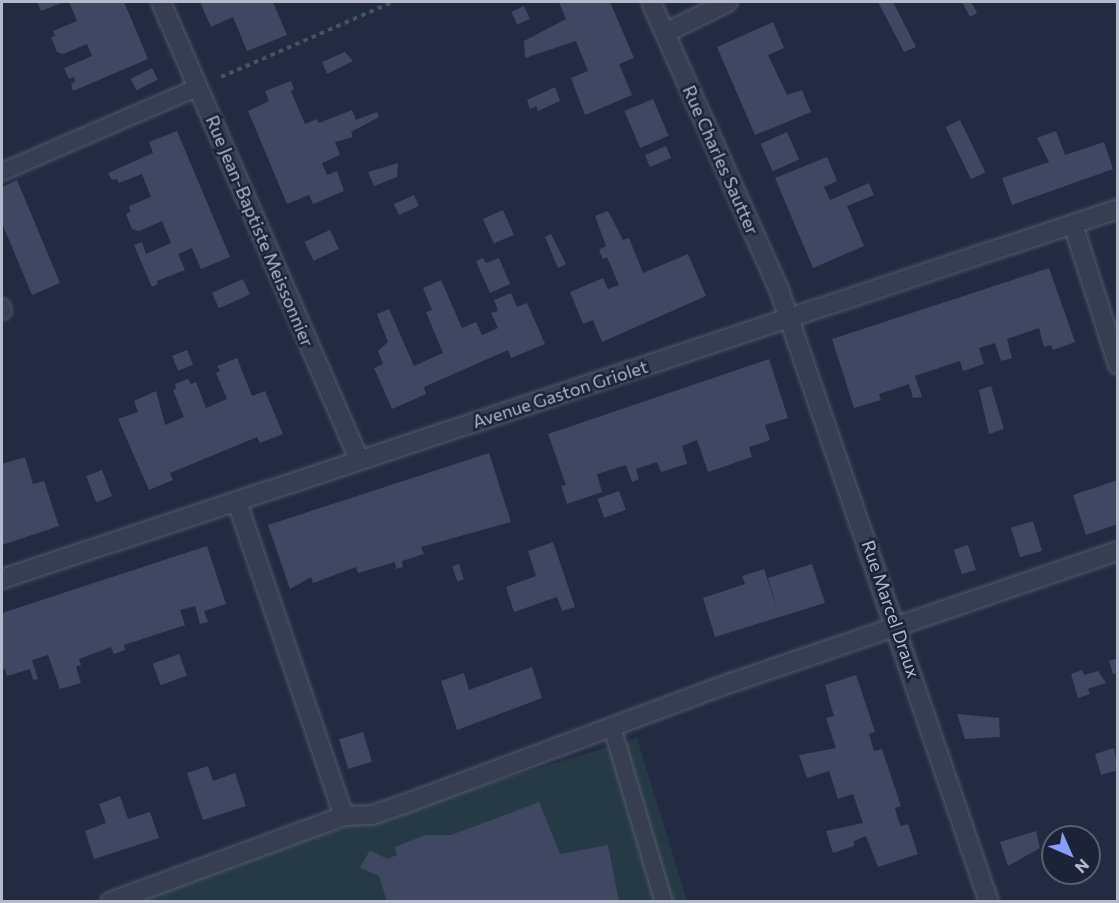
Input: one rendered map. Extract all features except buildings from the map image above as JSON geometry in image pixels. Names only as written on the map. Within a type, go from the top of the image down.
[{"type":"street","name":"Rue Jean-Baptiste Meissonnier","points":[[161,2],[359,460]]},
{"type":"street","name":"Rue Charles Sautter","points":[[651,2],[789,318]]},
{"type":"street","points":[[665,33],[728,2]]},
{"type":"street","name":"Avenue Gaston Griolet","points":[[2,579],[1118,209]]},
{"type":"street","points":[[1073,224],[1118,365]]},
{"type":"street","name":"Rue Marcel Draux","points":[[789,318],[897,626],[989,902]]},
{"type":"street","points":[[237,502],[344,816]]},
{"type":"street","points":[[110,902],[344,816],[385,811],[612,727],[1118,551]]},
{"type":"lane","points":[[2,172],[198,87]]},
{"type":"lane","points":[[612,727],[664,902]]},
{"type":"path","points":[[198,87],[393,2]]},
{"type":"shaded area","points":[[637,738],[687,901],[99,902]]}]
